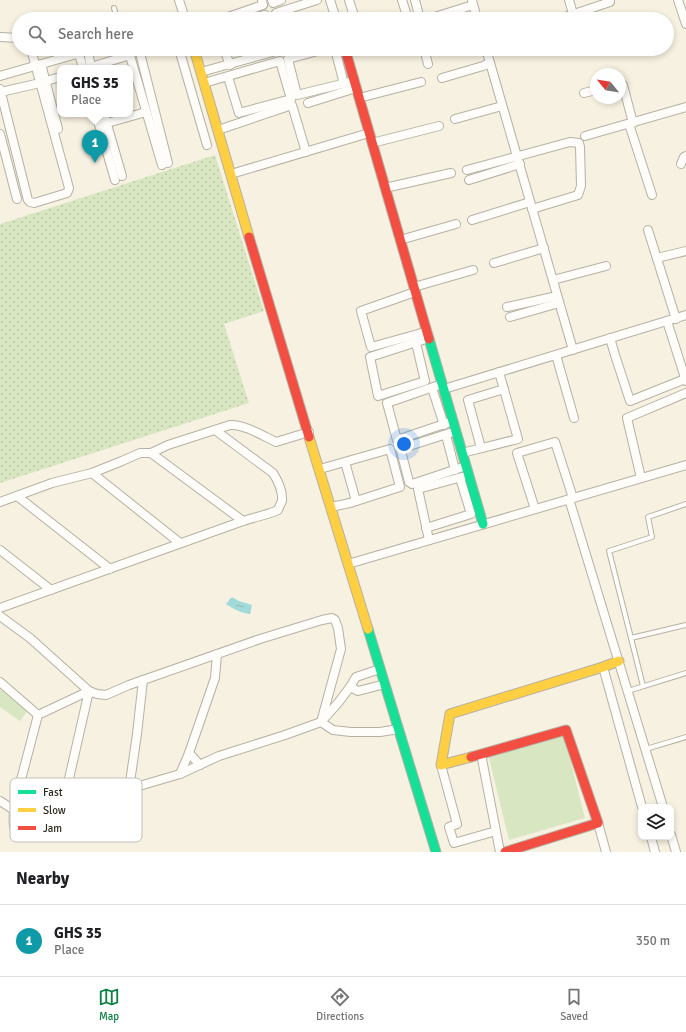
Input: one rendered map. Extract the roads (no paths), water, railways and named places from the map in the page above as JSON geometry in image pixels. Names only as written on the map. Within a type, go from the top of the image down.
[{"type":"street","points":[[180,0],[183,12]]},
{"type":"street","points":[[242,12],[263,5],[262,0]]},
{"type":"street","points":[[272,0],[273,2],[281,0]]},
{"type":"street","points":[[279,12],[318,0]]},
{"type":"street","points":[[330,0],[334,12]]},
{"type":"street","points":[[349,0],[353,12]]},
{"type":"street","points":[[402,0],[406,12]]},
{"type":"street","points":[[415,0],[418,12]]},
{"type":"street","points":[[569,0],[572,12]]},
{"type":"street","points":[[579,12],[610,2],[610,0]]},
{"type":"street","points":[[678,0],[684,14],[686,24]]},
{"type":"street","points":[[447,12],[472,3]]},
{"type":"street","points":[[0,38],[12,38]]},
{"type":"street","points":[[34,56],[74,189]]},
{"type":"street","points":[[0,76],[68,56]]},
{"type":"street","points":[[96,65],[119,56]]},
{"type":"street","points":[[133,66],[146,112],[165,164],[141,56]]},
{"type":"street","points":[[181,56],[207,145]]},
{"type":"street","points":[[196,56],[268,302],[436,852]]},
{"type":"street","points":[[227,56],[230,65]]},
{"type":"street","points":[[201,72],[260,56]]},
{"type":"street","points":[[299,56],[288,59],[297,95],[344,84],[355,84]]},
{"type":"street","points":[[337,56],[344,84]]},
{"type":"street","points":[[347,56],[462,453],[471,514],[426,528]]},
{"type":"street","points":[[426,56],[428,64]]},
{"type":"street","points":[[488,56],[573,350]]},
{"type":"street","points":[[204,83],[280,61],[290,99],[239,113],[228,77]]},
{"type":"street","points":[[442,78],[490,63]]},
{"type":"street","points":[[43,82],[69,188],[67,193],[30,202],[28,200],[0,90],[57,78]]},
{"type":"street","points":[[359,98],[421,82]]},
{"type":"street","points":[[308,103],[355,84]]},
{"type":"street","points":[[584,93],[590,92]]},
{"type":"street","points":[[626,99],[631,123],[652,195]]},
{"type":"street","points":[[218,130],[292,105],[306,152]]},
{"type":"street","points":[[455,119],[502,106]]},
{"type":"street","points":[[585,136],[686,107]]},
{"type":"street","points":[[133,116],[146,112]]},
{"type":"street","points":[[97,117],[118,178],[105,117]]},
{"type":"street","points":[[107,123],[128,117]]},
{"type":"street","points":[[372,143],[439,126]]},
{"type":"street","points":[[231,174],[369,133]]},
{"type":"street","points":[[0,134],[17,199]]},
{"type":"street","points":[[469,180],[518,160],[570,142],[579,142],[580,186],[578,195],[472,220]]},
{"type":"street","points":[[681,164],[686,156]]},
{"type":"street","points":[[467,170],[518,160]]},
{"type":"street","points":[[385,188],[451,173]]},
{"type":"street","points":[[400,240],[456,224]]},
{"type":"street","points":[[610,338],[630,401],[686,380],[657,258],[648,230]]},
{"type":"street","points":[[494,264],[544,248]]},
{"type":"street","points":[[657,258],[686,251]]},
{"type":"street","points":[[553,280],[606,266]]},
{"type":"street","points":[[428,335],[418,334],[371,347],[361,310],[473,270]]},
{"type":"street","points":[[507,307],[558,299]]},
{"type":"street","points":[[510,317],[558,299]]},
{"type":"street","points":[[453,421],[397,440],[387,403],[432,388],[499,372],[686,315]]},
{"type":"street","points":[[416,343],[425,381],[378,396],[370,357],[416,343],[428,335]]},
{"type":"street","points":[[556,355],[574,418]]},
{"type":"street","points":[[462,453],[518,439],[499,372]]},
{"type":"street","points":[[432,388],[444,425]]},
{"type":"street","points":[[481,448],[468,400],[504,389]]},
{"type":"street","points":[[641,478],[627,418],[686,393]]},
{"type":"street","points":[[0,502],[52,483],[92,472],[140,453],[151,453],[168,445],[236,425],[251,430],[276,442],[308,432]]},
{"type":"street","points":[[0,608],[180,543],[243,521],[270,514],[278,510],[282,500],[278,482],[273,473],[215,430]]},
{"type":"street","points":[[456,431],[403,448],[401,451],[409,482],[412,484],[455,470],[465,473]]},
{"type":"street","points":[[446,435],[455,470]]},
{"type":"street","points":[[535,509],[517,453],[555,442],[662,804]]},
{"type":"street","points":[[320,469],[390,449],[400,487],[356,501],[331,506]]},
{"type":"street","points":[[151,453],[243,521]]},
{"type":"street","points":[[345,462],[356,501]]},
{"type":"street","points":[[348,564],[686,464]]},
{"type":"street","points":[[92,472],[180,543]]},
{"type":"street","points":[[465,473],[483,524]]},
{"type":"street","points":[[429,540],[418,489],[465,473]]},
{"type":"street","points":[[17,496],[110,569]]},
{"type":"street","points":[[0,550],[51,590]]},
{"type":"street","points":[[0,616],[30,638],[89,691],[106,695],[143,680],[260,639],[332,618],[335,620],[338,628],[341,649],[321,722]]},
{"type":"street","points":[[180,774],[215,678],[217,654]]},
{"type":"street","points":[[496,832],[454,843],[449,827],[457,824],[441,765],[450,714],[619,661]]},
{"type":"street","points":[[603,667],[641,804]]},
{"type":"street","points":[[142,785],[180,774],[219,756],[321,722],[350,688],[356,677],[380,669]]},
{"type":"street","points":[[131,778],[143,680]]},
{"type":"street","points":[[0,682],[38,715]]},
{"type":"street","points":[[350,688],[358,691],[385,684]]},
{"type":"street","points":[[21,778],[38,715],[89,691]]},
{"type":"street","points":[[69,778],[89,691]]},
{"type":"street","points":[[321,722],[333,730],[351,732],[380,732],[399,729]]},
{"type":"street","points":[[441,765],[566,730],[598,823],[606,852]]},
{"type":"street","points":[[189,752],[200,765]]},
{"type":"street","points":[[481,754],[500,852]]},
{"type":"street","points":[[0,801],[10,807]]},
{"type":"street","points":[[505,852],[598,823]]},
{"type":"street","points":[[652,840],[655,852]]},
{"type":"street","points":[[672,840],[676,852]]},
{"type":"lane","points":[[114,8],[115,12]]},
{"type":"lane","points":[[643,686],[609,551],[652,538],[648,517],[686,504]]},
{"type":"lane","points":[[631,638],[686,625]]},
{"type":"lane","points":[[628,691],[686,673]]},
{"type":"lane","points":[[645,749],[686,737]]},
{"type":"water","points":[[232,597],[252,605],[250,614],[231,608],[226,604]]},
{"type":"place","name":"GHS 35","points":[[95,163]]}]
